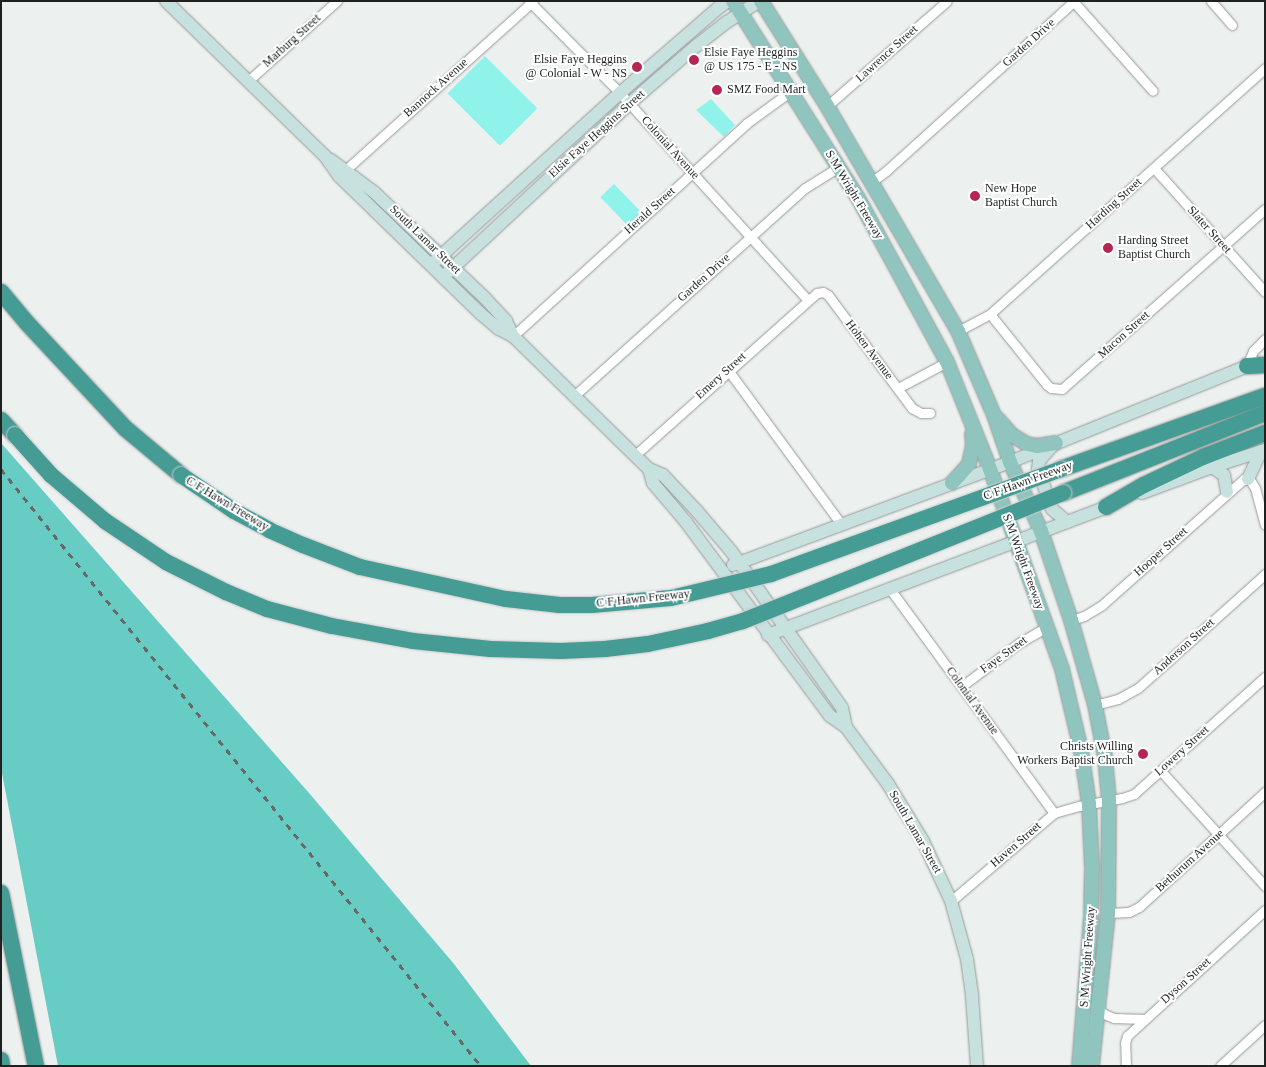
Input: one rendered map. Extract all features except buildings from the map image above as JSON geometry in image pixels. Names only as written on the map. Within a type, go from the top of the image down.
[{"type":"highway","name":"C F Hawn Freeway","points":[[1,292],[27,323],[126,429],[181,475],[234,511],[269,530],[360,567],[506,599],[560,605],[633,603],[680,596],[771,574],[1265,396]]},
{"type":"highway","points":[[1247,366],[1265,365]]},
{"type":"highway","name":"C F Hawn Freeway","points":[[1,420],[51,475],[86,506],[146,549],[199,579],[248,602],[308,621],[390,637],[475,648],[537,651],[605,649],[648,644],[708,632],[744,621],[1265,413]]},
{"type":"highway","points":[[1106,507],[1144,485],[1203,457],[1265,433]]},
{"type":"highway","points":[[1,893],[36,1066]]},
{"type":"highway","points":[[1,1060],[2,1066]]},
{"type":"main road","name":"South Lamar Street","points":[[166,1],[342,172],[374,192],[437,260],[444,276],[498,329],[513,336],[649,469],[663,475],[711,525],[842,708],[846,727]]},
{"type":"main road","name":"Elsie Faye Heggins Street","points":[[437,260],[529,174],[620,93],[710,14],[728,1]]},
{"type":"main road","name":"Elsie Faye Heggins Street","points":[[444,276],[629,104],[696,46],[737,7],[760,1]]},
{"type":"main road","name":"S M Wright Freeway","points":[[760,1],[827,106],[931,281],[958,332],[994,415],[1010,462],[1041,532],[1071,620],[1095,705],[1105,757],[1109,800],[1108,913],[1092,1066]]},
{"type":"main road","name":"S M Wright Freeway","points":[[737,7],[838,167],[895,263],[947,362],[990,469],[1048,627],[1073,712],[1089,804],[1092,868],[1091,917],[1080,1066]]},
{"type":"main road","points":[[529,174],[539,187]]},
{"type":"main road","name":"South Lamar Street","points":[[437,260],[453,267],[506,321],[513,336]]},
{"type":"main road","name":"C F Hawn Freeway","points":[[721,570],[1010,462],[1265,360]]},
{"type":"main road","points":[[994,415],[1021,442],[1037,446],[1056,443]]},
{"type":"main road","points":[[952,483],[969,464],[973,445],[971,423]]},
{"type":"main road","points":[[1056,443],[1039,461],[1038,469],[1052,509],[1067,522]]},
{"type":"main road","points":[[768,635],[1212,467],[1263,451]]},
{"type":"main road","points":[[1251,481],[1254,467],[1263,451]]},
{"type":"main road","points":[[1212,467],[1224,475],[1227,492]]},
{"type":"main road","name":"South Lamar Street","points":[[649,469],[653,483],[686,522],[768,635],[830,716],[846,727],[919,832],[932,856],[951,901],[970,978],[977,1066]]},
{"type":"street","name":"Marburg Street","points":[[248,81],[337,1]]},
{"type":"street","name":"Lawrence Street","points":[[827,106],[947,1]]},
{"type":"street","points":[[1211,1],[1232,25]]},
{"type":"street","name":"Colonial Avenue","points":[[531,2],[620,93],[807,299]]},
{"type":"street","name":"Bannock Avenue","points":[[342,172],[531,2]]},
{"type":"street","points":[[1073,2],[1153,92]]},
{"type":"street","name":"Garden Drive","points":[[871,182],[886,171],[1073,2]]},
{"type":"street","name":"Harding Street","points":[[958,332],[990,314],[1265,68]]},
{"type":"street","name":"Herald Street","points":[[513,336],[747,123],[791,91]]},
{"type":"street","name":"Garden Drive","points":[[575,396],[805,188],[838,167]]},
{"type":"street","name":"Slater Street","points":[[1154,168],[1265,292]]},
{"type":"street","name":"Macon Street","points":[[990,314],[1047,385],[1062,389],[1265,209]]},
{"type":"street","name":"Hohen Avenue","points":[[807,299],[816,293],[822,292],[828,295],[912,408],[921,413],[930,414]]},
{"type":"street","name":"Emery Street","points":[[635,455],[807,299]]},
{"type":"street","points":[[1247,366],[1253,351],[1265,339]]},
{"type":"street","points":[[898,388],[947,362]]},
{"type":"street","points":[[728,370],[841,524]]},
{"type":"street","name":"Hooper Street","points":[[1071,620],[1084,616],[1102,605],[1241,480],[1251,481]]},
{"type":"street","points":[[1251,481],[1265,525]]},
{"type":"street","name":"Anderson Street","points":[[1095,705],[1118,699],[1138,688],[1265,574]]},
{"type":"street","name":"Colonial Avenue","points":[[890,589],[1054,813]]},
{"type":"street","name":"Faye Street","points":[[962,686],[1019,643],[1048,627]]},
{"type":"street","name":"Lowery Street","points":[[1089,804],[1134,794],[1265,677]]},
{"type":"street","points":[[1161,771],[1265,886]]},
{"type":"street","name":"Bethurum Avenue","points":[[1108,913],[1130,912],[1139,907],[1265,792]]},
{"type":"street","name":"Haven Street","points":[[951,901],[1054,813],[1089,804]]},
{"type":"street","name":"Dyson Street","points":[[1126,1066],[1126,1039],[1145,1019],[1265,910]]},
{"type":"street","points":[[1098,1008],[1110,1017],[1145,1019]]},
{"type":"street","points":[[1220,1066],[1265,1025]]},
{"type":"shaded area","points":[[485,56],[537,108],[500,146],[448,93]]},
{"type":"shaded area","points":[[711,99],[735,125],[724,137],[696,110]]},
{"type":"shaded area","points":[[614,184],[641,212],[627,225],[600,197]]},
{"type":"shaded area","points":[[1,443],[309,793],[454,964],[531,1066],[58,1066],[1,768]]},
{"type":"railway","points":[[1,469],[481,1066]]},
{"type":"place","name":"Elsie Faye Heggins @ US 175 - E - NS","points":[[694,60]]},
{"type":"place","name":"Elsie Faye Heggins @ Colonial - W - NS","points":[[637,67]]},
{"type":"place","name":"SMZ Food Mart","points":[[717,90]]},
{"type":"place","name":"New Hope Baptist Church","points":[[975,196]]},
{"type":"place","name":"Harding Street Baptist Church","points":[[1108,248]]},
{"type":"place","name":"Christs Willing Workers Baptist Church","points":[[1143,754]]}]
